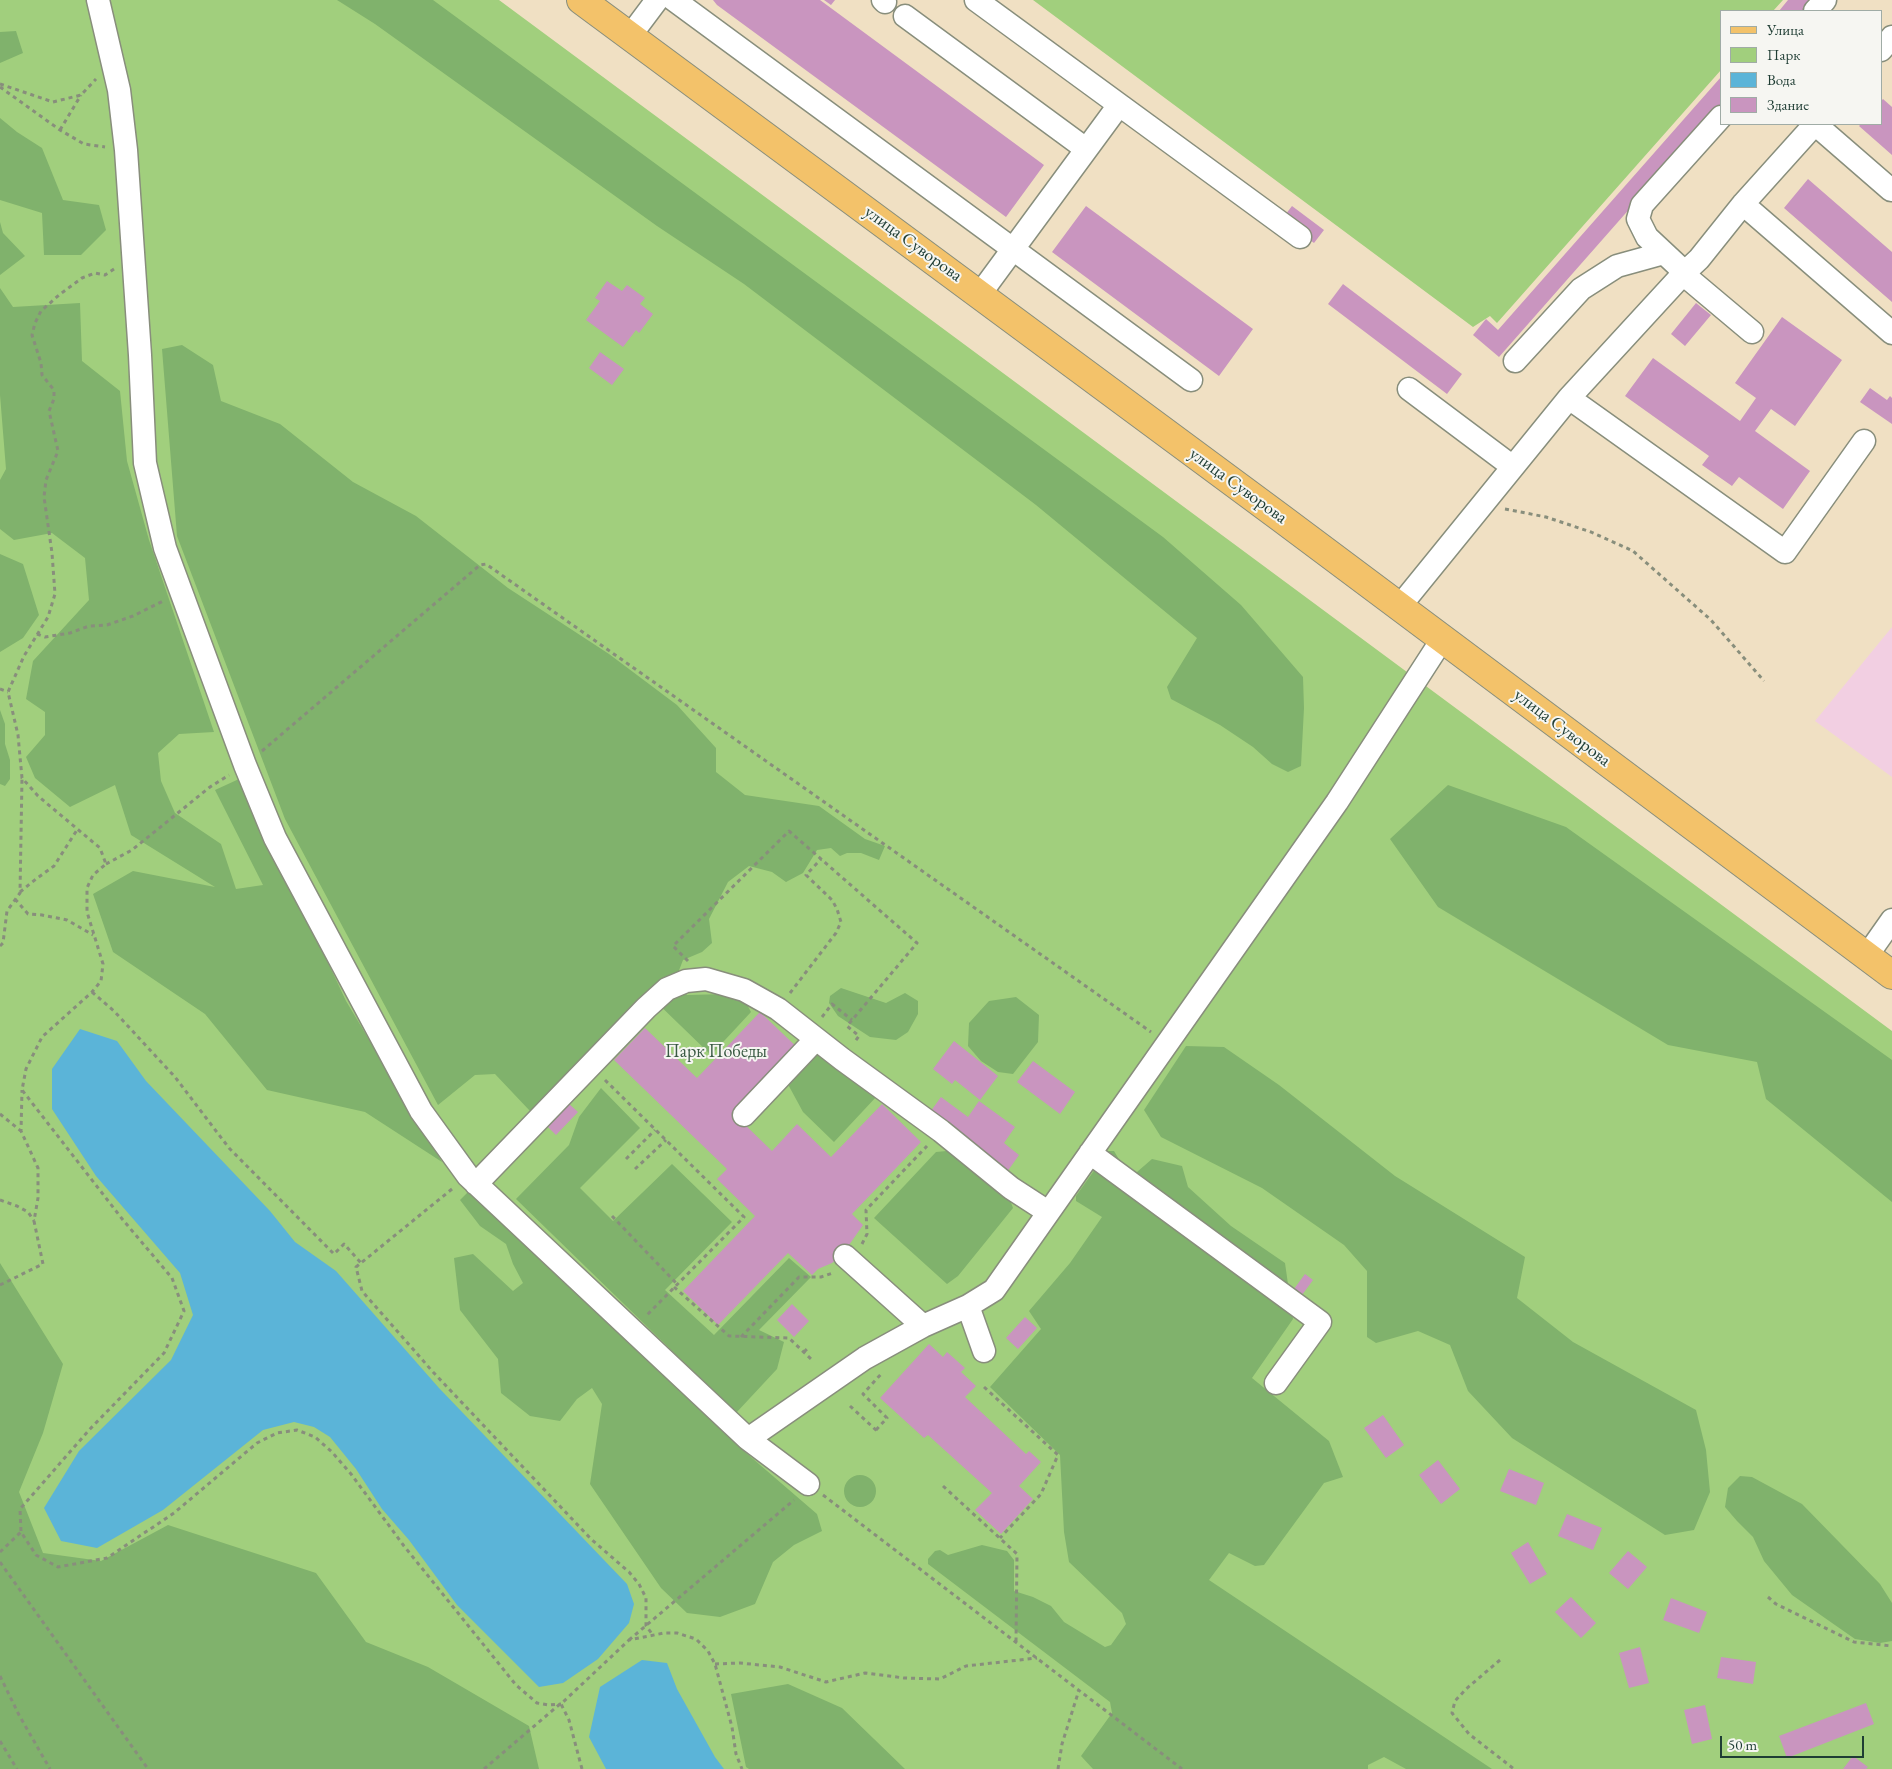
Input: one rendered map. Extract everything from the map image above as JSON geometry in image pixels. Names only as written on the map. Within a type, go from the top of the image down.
[{"type":"main road","name":"улица Суворова","points":[[581,0],[1400,606],[1892,975]]},
{"type":"lane","points":[[98,0],[119,90],[126,150],[140,355],[145,463],[165,548],[244,765],[276,838],[422,1111],[472,1180],[748,1438],[808,1484]]},
{"type":"lane","points":[[630,36],[657,0]]},
{"type":"lane","points":[[674,0],[1191,380]]},
{"type":"lane","points":[[976,0],[1300,238]]},
{"type":"lane","points":[[1816,10],[1825,0]]},
{"type":"lane","points":[[905,16],[1086,149]]},
{"type":"lane","points":[[1882,49],[1892,37]]},
{"type":"lane","points":[[980,294],[1119,105]]},
{"type":"lane","points":[[1720,118],[1642,205],[1638,219],[1647,237],[1676,265],[1682,274],[1752,332]]},
{"type":"lane","points":[[1400,606],[1569,398],[1682,274],[1698,259],[1743,204],[1814,125]]},
{"type":"lane","points":[[1816,125],[1891,190]]},
{"type":"lane","points":[[1743,204],[1892,332]]},
{"type":"lane","points":[[1515,361],[1581,288],[1617,266],[1664,253]]},
{"type":"lane","points":[[1409,389],[1513,467]]},
{"type":"lane","points":[[1569,398],[1785,552],[1864,440]]},
{"type":"lane","points":[[748,1438],[865,1358],[923,1326],[968,1306],[994,1290],[1337,802],[1443,638]]},
{"type":"lane","points":[[1866,957],[1892,920]]},
{"type":"lane","points":[[472,1180],[667,989],[686,981],[706,980],[744,990],[778,1009],[842,1059],[941,1131],[1011,1188],[1048,1212]]},
{"type":"lane","points":[[744,1115],[812,1036]]},
{"type":"lane","points":[[1090,1153],[1320,1322],[1276,1383]]},
{"type":"lane","points":[[845,1256],[923,1326]]},
{"type":"lane","points":[[968,1306],[984,1351]]},
{"type":"path","points":[[60,130],[81,95],[113,59]]},
{"type":"path","points":[[0,85],[53,102],[81,95]]},
{"type":"path","points":[[0,85],[60,130],[84,144],[126,150]]},
{"type":"path","points":[[20,893],[22,778],[18,735],[8,692],[24,656],[48,617],[55,594],[52,553],[44,497],[46,480],[58,451],[49,411],[54,399],[54,390],[42,375],[41,363],[32,335],[41,311],[82,278],[95,273],[105,275],[120,265],[132,240]]},
{"type":"path","points":[[1482,504],[1546,517],[1591,532],[1633,551],[1711,620],[1764,681]]},
{"type":"path","points":[[0,1285],[43,1264],[34,1221],[38,1198],[38,1168],[21,1131],[22,1090],[26,1069],[42,1037],[92,992],[101,981],[103,964],[88,912],[87,888],[93,874],[106,864],[132,850],[210,787],[244,765],[480,565],[486,564],[1167,1043]]},
{"type":"path","points":[[37,634],[45,637],[70,633],[89,626],[107,625],[133,616],[181,592]]},
{"type":"path","points":[[0,688],[8,692]]},
{"type":"path","points":[[22,778],[38,796],[100,848],[106,864]]},
{"type":"path","points":[[0,946],[3,943],[7,911],[15,899],[36,879],[54,866],[78,830]]},
{"type":"path","points":[[706,980],[673,946],[789,831],[917,943],[847,1026],[859,1036],[842,1059]]},
{"type":"path","points":[[778,1009],[836,933],[841,922],[832,900],[806,875],[821,859]]},
{"type":"path","points":[[15,899],[28,914],[67,920],[94,935]]},
{"type":"path","points":[[92,992],[114,1011],[175,1077],[229,1148],[334,1254],[344,1244],[361,1263]]},
{"type":"path","points":[[812,1036],[832,1004],[852,1020]]},
{"type":"path","points":[[590,1066],[744,1217],[632,1329]]},
{"type":"path","points":[[22,1090],[123,1220],[172,1278],[184,1311],[164,1353],[90,1429],[20,1509],[21,1532],[36,1555],[58,1567],[106,1558],[174,1513],[257,1443],[277,1433],[296,1430],[315,1437],[332,1452],[351,1474],[404,1546],[516,1685],[537,1703],[561,1704]]},
{"type":"path","points":[[0,1114],[21,1131]]},
{"type":"path","points":[[626,1159],[656,1130]]},
{"type":"path","points":[[635,1169],[666,1140]]},
{"type":"path","points":[[472,1180],[356,1267],[362,1291],[439,1379],[591,1539],[640,1584],[646,1598],[646,1626],[653,1635]]},
{"type":"path","points":[[0,1200],[18,1206],[28,1212],[34,1221]]},
{"type":"path","points":[[612,1216],[676,1285],[729,1336],[789,1338],[812,1360]]},
{"type":"path","points":[[804,1352],[808,1348]]},
{"type":"path","points":[[850,1406],[876,1431],[887,1418],[863,1394],[886,1369]]},
{"type":"path","points":[[984,1386],[1058,1455],[1041,1494],[1000,1538]]},
{"type":"path","points":[[484,1769],[561,1704],[628,1640],[791,1504],[808,1484],[1182,1769]]},
{"type":"path","points":[[943,1486],[1017,1554],[1016,1642]]},
{"type":"path","points":[[0,1552],[21,1532]]},
{"type":"path","points":[[0,1562],[148,1769]]},
{"type":"path","points":[[1768,1597],[1776,1604],[1854,1642],[1892,1646]]},
{"type":"path","points":[[628,1640],[677,1632],[696,1639],[708,1651],[715,1664],[732,1727],[736,1754],[742,1769]]},
{"type":"path","points":[[715,1664],[740,1663],[780,1667],[826,1682],[865,1673],[904,1678],[940,1679],[966,1666],[1037,1658]]},
{"type":"path","points":[[1500,1660],[1454,1701],[1452,1713],[1469,1734],[1514,1769]]},
{"type":"path","points":[[0,1676],[19,1715],[50,1769]]},
{"type":"path","points":[[1058,1769],[1062,1744],[1079,1690]]},
{"type":"path","points":[[561,1704],[569,1720],[582,1769]]},
{"type":"path","points":[[0,1741],[17,1769]]},
{"type":"shaded area","points":[[1892,627],[1892,777],[1815,721]]},
{"type":"green space","name":"Парк Победы","points":[[0,0],[499,0],[1892,1031],[1892,1769],[0,1769]]},
{"type":"green space","points":[[337,0],[433,0],[1163,537],[1241,605],[1303,677],[1304,708],[1301,766],[1288,772],[1272,764],[1253,747],[1220,725],[1171,699],[1167,687],[1197,638],[1036,505],[744,284],[657,226],[375,24]]},
{"type":"green space","points":[[1033,0],[1783,0],[1774,10],[1720,10],[1720,71],[1497,323],[1490,316],[1473,327]]},
{"type":"green space","points":[[16,31],[23,53],[0,63],[0,32]]},
{"type":"green space","points":[[0,118],[17,132],[42,148],[63,200],[99,205],[106,230],[81,255],[44,255],[42,213],[0,200]]},
{"type":"green space","points":[[0,222],[3,233],[25,256],[0,275]]},
{"type":"green space","points":[[0,288],[13,307],[80,303],[82,361],[120,391],[127,461],[149,540],[214,732],[179,734],[158,753],[161,781],[175,813],[221,844],[236,889],[263,885],[215,790],[239,779],[266,830],[346,1001],[442,1162],[365,1112],[267,1090],[205,1014],[113,952],[93,894],[133,871],[215,887],[131,835],[115,785],[70,807],[35,778],[26,757],[45,735],[45,712],[26,699],[33,661],[89,600],[85,558],[52,533],[14,540],[0,529],[0,480],[6,469],[0,395]]},
{"type":"green space","points":[[182,345],[213,365],[221,401],[280,424],[353,482],[416,516],[508,588],[609,654],[677,705],[716,748],[716,772],[745,795],[819,806],[865,839],[885,846],[879,860],[861,853],[847,853],[840,856],[831,848],[817,850],[803,873],[786,882],[772,872],[749,866],[728,882],[709,919],[712,943],[702,952],[683,960],[675,981],[687,995],[727,994],[744,999],[751,1012],[711,1055],[650,996],[530,1111],[495,1074],[475,1075],[438,1105],[285,819],[177,536],[162,349]]},
{"type":"green space","points":[[0,554],[23,564],[39,615],[23,638],[0,652]]},
{"type":"green space","points":[[0,710],[5,724],[5,744],[10,760],[10,779],[5,786],[0,784]]},
{"type":"green space","points":[[1448,785],[1566,827],[1892,1060],[1892,1202],[1766,1099],[1757,1062],[1668,1045],[1438,907],[1390,839]]},
{"type":"green space","points":[[841,988],[886,1003],[905,993],[918,1001],[918,1014],[908,1032],[896,1040],[870,1037],[838,1016],[829,1003],[830,996]]},
{"type":"green space","points":[[1016,997],[1039,1015],[1038,1042],[1013,1074],[998,1072],[981,1061],[968,1046],[969,1023],[989,1001]]},
{"type":"green space","points":[[816,1044],[877,1096],[834,1142],[803,1112],[784,1077]]},
{"type":"green space","points":[[1186,1046],[1224,1047],[1279,1085],[1395,1176],[1525,1257],[1517,1298],[1573,1342],[1696,1410],[1706,1450],[1710,1492],[1694,1530],[1665,1535],[1512,1438],[1468,1391],[1450,1345],[1418,1331],[1376,1343],[1367,1337],[1367,1271],[1344,1245],[1262,1188],[1161,1137],[1144,1110]]},
{"type":"green space","points":[[601,1088],[640,1128],[580,1188],[613,1221],[672,1164],[732,1222],[665,1290],[714,1335],[789,1258],[811,1277],[759,1330],[784,1342],[777,1369],[736,1413],[516,1199],[569,1145],[579,1117]]},
{"type":"green space","points":[[957,1150],[1005,1186],[1013,1208],[958,1276],[947,1284],[874,1218],[936,1152]]},
{"type":"green space","points":[[1108,1151],[1114,1151],[1126,1171],[1137,1172],[1152,1159],[1182,1166],[1188,1187],[1231,1226],[1285,1263],[1293,1319],[1252,1378],[1329,1441],[1343,1477],[1324,1483],[1264,1565],[1255,1566],[1229,1553],[1209,1580],[1492,1769],[1406,1769],[1384,1757],[1368,1765],[1368,1769],[1093,1769],[1081,1756],[1112,1713],[1110,1702],[928,1564],[928,1559],[935,1551],[940,1550],[948,1555],[982,1545],[1007,1551],[1014,1560],[1014,1591],[1033,1597],[1051,1606],[1064,1622],[1105,1647],[1111,1645],[1126,1624],[1122,1613],[1069,1562],[1064,1532],[1060,1455],[990,1387],[1041,1329],[1029,1311],[1070,1263],[1102,1217],[1076,1201],[1076,1196]]},
{"type":"green space","points":[[470,1190],[745,1452],[817,1514],[822,1531],[794,1545],[773,1562],[755,1604],[720,1617],[687,1613],[661,1588],[590,1484],[602,1404],[592,1388],[577,1399],[560,1421],[530,1416],[501,1393],[498,1359],[460,1310],[454,1258],[473,1254],[513,1291],[523,1283],[513,1264],[506,1244],[480,1226],[460,1200]]},
{"type":"green space","points":[[0,1263],[63,1364],[43,1433],[19,1492],[43,1553],[101,1561],[168,1525],[316,1573],[366,1642],[428,1667],[529,1726],[539,1769],[0,1769]]},
{"type":"green space","points":[[860,1475],[872,1479],[876,1491],[872,1503],[860,1507],[848,1503],[844,1491],[848,1479]]},
{"type":"green space","points":[[1740,1476],[1752,1477],[1802,1504],[1880,1584],[1892,1603],[1892,1641],[1880,1643],[1855,1639],[1792,1595],[1764,1561],[1753,1537],[1725,1507],[1728,1488]]},
{"type":"green space","points":[[788,1684],[842,1708],[905,1769],[749,1769],[746,1767],[731,1694]]},
{"type":"water","points":[[80,1029],[117,1041],[146,1081],[270,1211],[295,1242],[336,1271],[439,1388],[627,1584],[634,1604],[629,1623],[598,1659],[563,1683],[539,1687],[457,1605],[409,1540],[382,1509],[356,1469],[330,1437],[314,1427],[294,1422],[263,1430],[163,1510],[97,1548],[61,1541],[44,1508],[79,1451],[171,1360],[193,1315],[180,1273],[96,1176],[52,1109],[52,1069]]},
{"type":"water","points":[[642,1660],[667,1663],[677,1689],[715,1757],[724,1769],[606,1769],[589,1737],[600,1687]]},
{"type":"building","points":[[713,0],[820,0],[1044,165],[1006,217],[717,5]]},
{"type":"building","points":[[824,0],[835,0],[831,5]]},
{"type":"building","points":[[1788,0],[1813,0],[1805,10],[1780,10]]},
{"type":"building","points":[[1720,78],[1720,106],[1499,357],[1473,335],[1486,319],[1498,330]]},
{"type":"building","points":[[1882,100],[1892,107],[1892,155],[1859,126],[1882,125]]},
{"type":"building","points":[[1808,179],[1892,252],[1892,302],[1784,208]]},
{"type":"building","points":[[1086,206],[1253,329],[1219,376],[1052,252]]},
{"type":"building","points":[[1292,206],[1324,230],[1314,243],[1282,219]]},
{"type":"building","points":[[607,281],[622,291],[627,285],[645,298],[640,304],[653,314],[639,333],[636,330],[623,347],[586,320],[600,301],[595,298]]},
{"type":"building","points":[[1343,284],[1462,374],[1447,394],[1328,304]]},
{"type":"building","points":[[1696,303],[1711,315],[1685,346],[1671,334]]},
{"type":"building","points":[[1782,317],[1842,360],[1795,426],[1771,409],[1755,431],[1810,471],[1783,509],[1739,477],[1732,486],[1702,465],[1709,456],[1625,396],[1653,358],[1740,421],[1756,398],[1735,383]]},
{"type":"building","points":[[600,352],[624,369],[612,385],[589,368]]},
{"type":"building","points":[[1870,388],[1887,400],[1890,396],[1892,398],[1892,424],[1860,402]]},
{"type":"building","points":[[760,1012],[802,1052],[738,1118],[772,1151],[797,1124],[831,1157],[882,1104],[921,1142],[852,1214],[863,1225],[842,1255],[832,1263],[818,1269],[812,1275],[788,1253],[718,1325],[683,1291],[755,1216],[717,1179],[727,1169],[614,1060],[645,1028],[697,1078]]},
{"type":"building","points":[[954,1041],[998,1076],[980,1100],[955,1080],[952,1084],[933,1069]]},
{"type":"building","points":[[1033,1061],[1075,1092],[1060,1114],[1017,1082]]},
{"type":"building","points":[[941,1097],[968,1117],[979,1101],[1015,1127],[1004,1143],[1019,1155],[1007,1172],[928,1115]]},
{"type":"building","points":[[568,1103],[578,1112],[556,1135],[546,1125]]},
{"type":"building","points":[[1305,1274],[1313,1280],[1302,1295],[1294,1289]]},
{"type":"building","points":[[792,1304],[809,1321],[794,1337],[777,1320]]},
{"type":"building","points":[[1025,1317],[1037,1328],[1018,1349],[1006,1338]]},
{"type":"building","points":[[929,1344],[943,1357],[947,1352],[965,1368],[961,1372],[976,1386],[965,1397],[1026,1454],[1029,1451],[1041,1462],[1019,1486],[1033,1499],[1001,1534],[975,1510],[992,1493],[928,1435],[924,1438],[880,1398]]},
{"type":"building","points":[[1383,1415],[1404,1445],[1386,1458],[1364,1428]]},
{"type":"building","points":[[1438,1460],[1460,1489],[1441,1504],[1419,1475]]},
{"type":"building","points":[[1509,1469],[1544,1483],[1536,1505],[1500,1491]]},
{"type":"building","points":[[1567,1514],[1602,1528],[1593,1550],[1558,1536]]},
{"type":"building","points":[[1528,1542],[1547,1574],[1530,1584],[1511,1553]]},
{"type":"building","points":[[1628,1551],[1647,1567],[1628,1589],[1609,1573]]},
{"type":"building","points":[[1571,1597],[1596,1623],[1581,1638],[1555,1612]]},
{"type":"building","points":[[1671,1598],[1707,1612],[1699,1633],[1663,1620]]},
{"type":"building","points":[[1640,1647],[1649,1683],[1629,1688],[1619,1653]]},
{"type":"building","points":[[1721,1657],[1756,1662],[1753,1684],[1717,1678]]},
{"type":"building","points":[[1866,1703],[1874,1724],[1787,1758],[1779,1736]]},
{"type":"building","points":[[1705,1705],[1712,1739],[1692,1744],[1684,1710]]},
{"type":"building","points":[[1853,1756],[1868,1767],[1866,1769],[1843,1769]]}]
